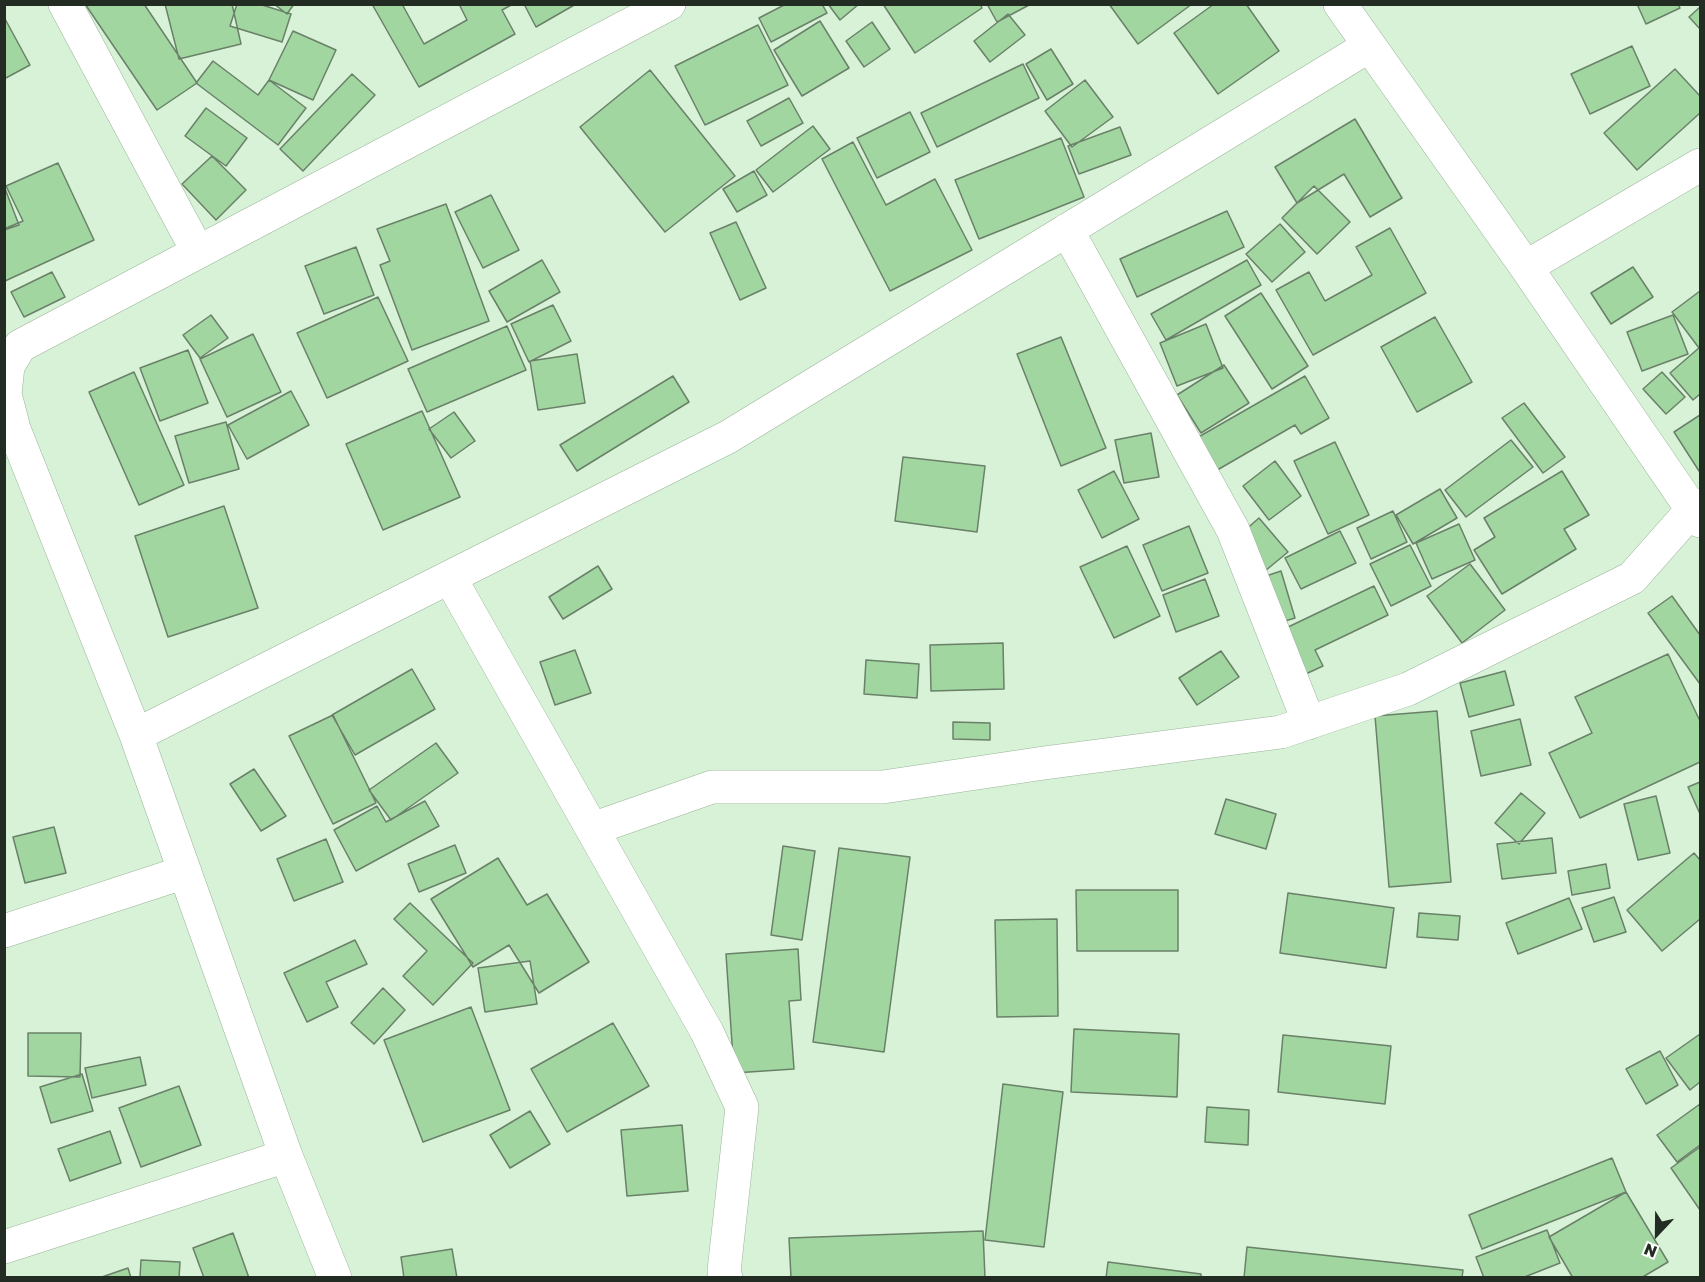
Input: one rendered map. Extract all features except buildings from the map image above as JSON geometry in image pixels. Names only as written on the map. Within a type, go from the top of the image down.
[{"type":"street","points":[[64,4],[198,252]]},
{"type":"street","points":[[335,1278],[286,1156],[136,735],[14,429],[5,394],[8,366],[20,346],[669,4]]},
{"type":"street","points":[[592,829],[712,787],[883,787],[1281,732],[1408,689],[1632,578],[1698,512],[1340,4]]},
{"type":"street","points":[[136,735],[728,437],[1368,46]]},
{"type":"street","points":[[1526,267],[1701,165]]},
{"type":"street","points":[[1067,230],[1233,530],[1309,723]]},
{"type":"street","points":[[450,578],[707,1032],[742,1107],[724,1271],[726,1278]]},
{"type":"street","points":[[4,931],[185,872]]},
{"type":"street","points":[[4,1247],[286,1156]]}]
